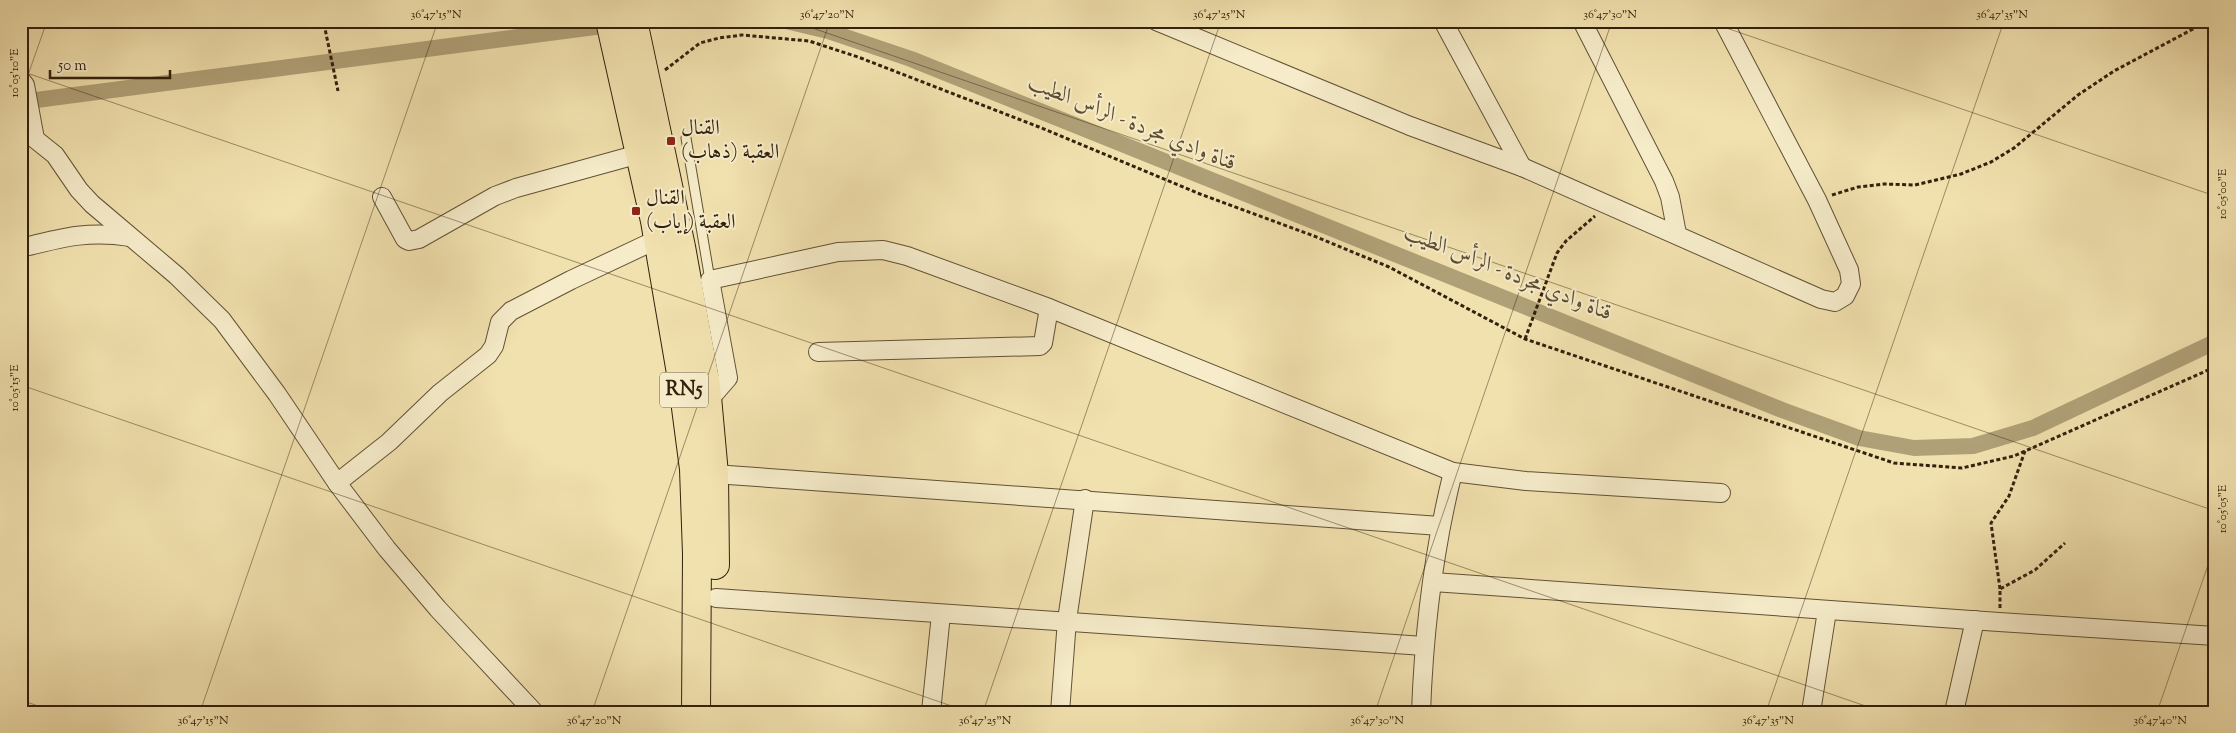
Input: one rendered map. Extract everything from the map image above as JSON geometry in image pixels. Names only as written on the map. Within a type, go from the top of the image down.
[{"type":"highway","name":"RN5","points":[[610,21],[637,76],[681,247],[708,401],[714,474],[715,712]]},
{"type":"highway","name":"RN5","points":[[632,21],[637,76],[639,154],[658,239],[683,385],[694,469],[697,554],[696,712]]},
{"type":"street","points":[[1156,21],[1410,126],[1522,167],[1821,299],[1835,302],[1845,296],[1851,284],[1849,270],[1817,200],[1723,21]]},
{"type":"street","points":[[1443,21],[1522,167]]},
{"type":"street","points":[[1582,21],[1664,181],[1670,197],[1677,234]]},
{"type":"street","points":[[23,83],[35,139],[55,155],[79,190],[92,204],[177,276],[222,320],[337,483],[387,549],[438,609],[534,712]]},
{"type":"street","points":[[382,197],[405,239],[409,241],[419,239],[496,196],[516,188],[639,154]]},
{"type":"street","points":[[21,248],[81,234],[108,234],[132,238]]},
{"type":"street","points":[[337,483],[389,442],[440,393],[488,355],[494,346],[500,322],[511,311],[658,239]]},
{"type":"street","points":[[708,401],[728,378],[710,280],[838,252],[861,249],[883,250],[947,269],[1049,308],[1454,472],[1517,480],[1721,493]]},
{"type":"street","points":[[818,352],[1040,346],[1043,343],[1049,308]]},
{"type":"street","points":[[1422,712],[1424,646],[1440,526],[1454,472]]},
{"type":"street","points":[[714,474],[1085,499],[1440,526]]},
{"type":"street","points":[[1060,712],[1067,620],[1085,499]]},
{"type":"street","points":[[1433,582],[1827,611],[2215,636]]},
{"type":"street","points":[[716,598],[942,614],[1067,620],[1424,646]]},
{"type":"street","points":[[1811,712],[1827,611]]},
{"type":"street","points":[[931,712],[942,614]]},
{"type":"street","points":[[1954,712],[1975,620]]},
{"type":"lane","points":[[686,138],[710,280]]},
{"type":"path","points":[[1817,200],[1858,187],[1884,184],[1915,185],[1961,174],[1991,162],[2014,148],[2078,95],[2114,71],[2208,21]]},
{"type":"path","points":[[324,24],[338,91]]},
{"type":"path","points":[[637,76],[673,62],[700,42],[742,35],[810,41],[858,57],[1039,126],[1200,194],[1389,266],[1525,339],[1894,463],[1962,468],[2014,456],[2215,367]]},
{"type":"path","points":[[1525,339],[1557,253],[1566,241],[1609,204]]},
{"type":"path","points":[[1999,622],[2000,589],[1991,523],[2009,496],[2025,451]]},
{"type":"path","points":[[2000,589],[2036,570],[2066,543]]},
{"type":"waterway","name":"قناة وادي مجردة - الرأس الطيب","points":[[786,21],[828,31],[911,59],[1782,410],[1859,438],[1914,448],[1973,446],[2033,428],[2215,342]]},
{"type":"waterway","name":"قناة وادي مجردة - الرأس الطيب","points":[[21,102],[618,24]]},
{"type":"place","name":"القنال العقبة (ذهاب)","points":[[671,141]]},
{"type":"place","name":"القنال العقبة (إياب)","points":[[636,211]]}]
